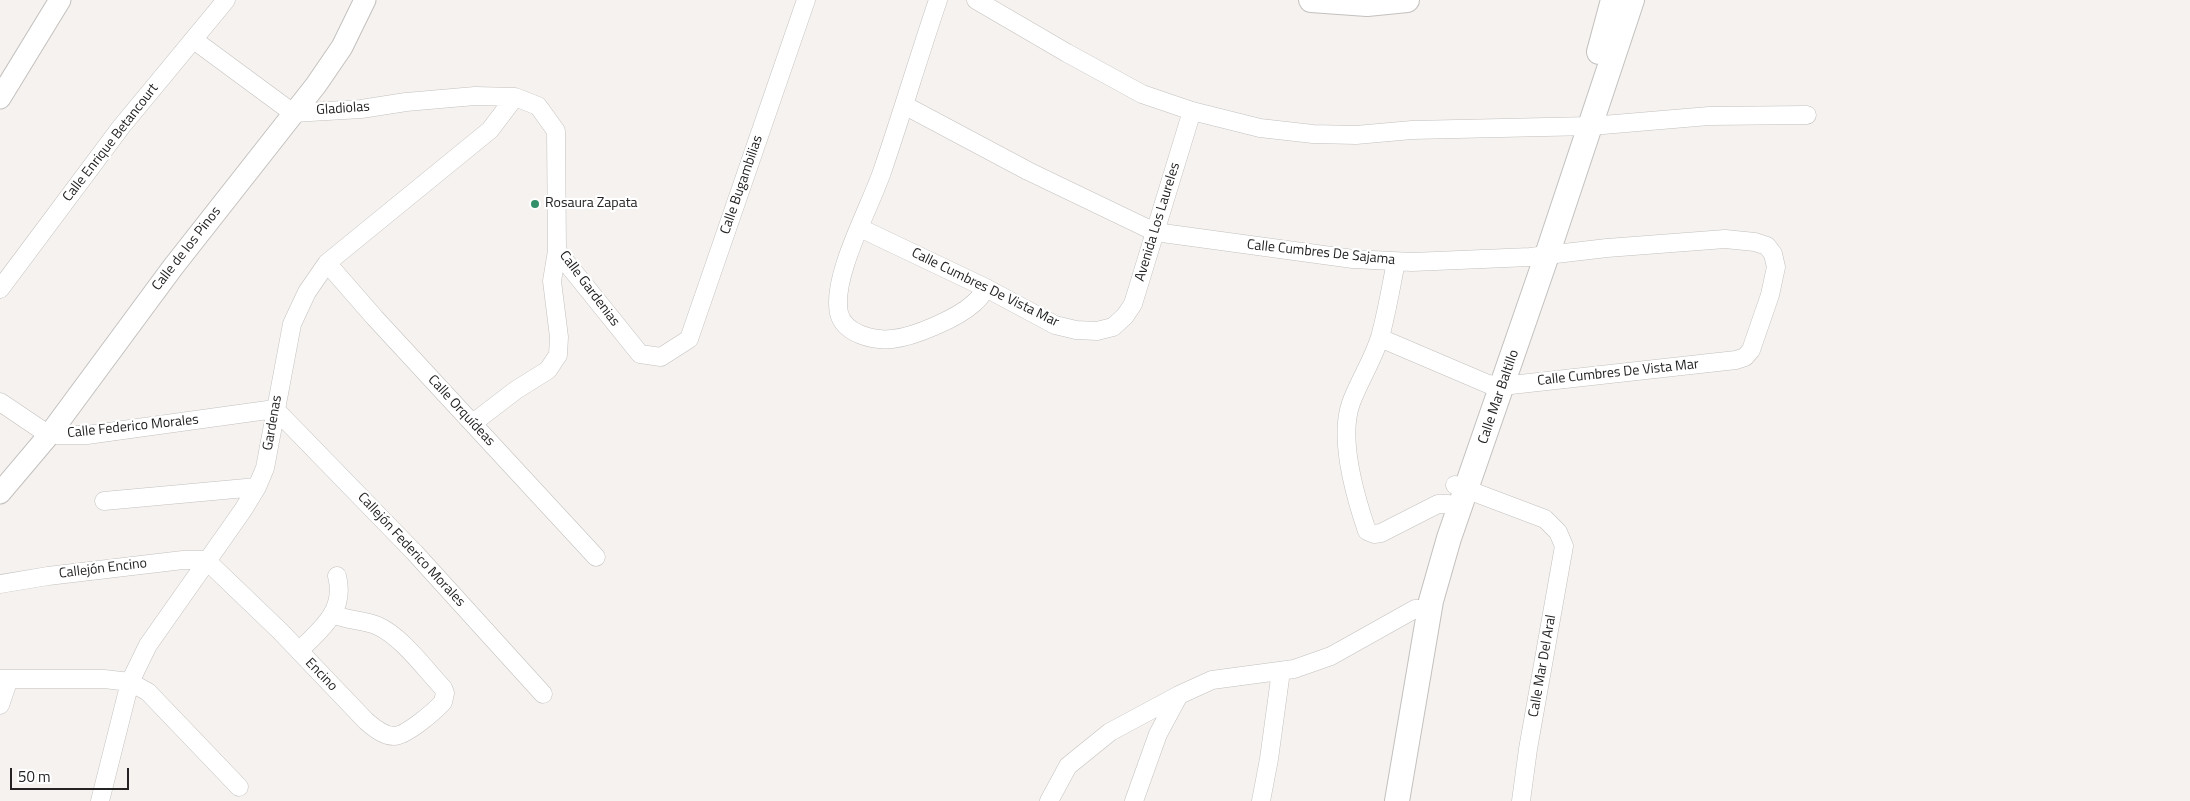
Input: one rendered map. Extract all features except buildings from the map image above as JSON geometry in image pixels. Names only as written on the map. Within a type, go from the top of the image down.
[{"type":"main road","points":[[1312,0],[1367,4],[1407,0]]},
{"type":"main road","name":"Calle Mar Baltillo","points":[[1583,126],[1613,0]]},
{"type":"main road","name":"Calle Mar Baltillo","points":[[1383,801],[1422,609],[1449,538],[1457,496],[1583,126],[1632,0]]},
{"type":"main road","name":"Calle Mar Baltillo","points":[[1397,801],[1422,609]]},
{"type":"street","points":[[0,98],[7,74],[60,0]]},
{"type":"street","name":"Calle Enrique Betancourt","points":[[0,289],[121,127],[226,0]]},
{"type":"street","name":"Calle de los Pinos","points":[[0,493],[48,435],[173,267],[316,84],[342,47],[365,0]]},
{"type":"street","name":"Calle Bugambilias","points":[[661,357],[688,339],[806,0]]},
{"type":"street","points":[[938,0],[882,172],[842,274],[838,301],[839,315],[848,327],[861,335],[880,340],[904,338],[937,325],[974,303],[986,288]]},
{"type":"street","points":[[976,0],[1142,94],[1192,111],[1260,128],[1313,134],[1356,135],[1412,130],[1583,126],[1709,116],[1807,115]]},
{"type":"street","points":[[194,40],[294,112]]},
{"type":"street","name":"Gladiolas","points":[[294,112],[361,109],[406,102],[475,96],[515,97]]},
{"type":"street","name":"Calle Gardenias","points":[[515,97],[538,106],[556,131],[557,251],[640,354],[661,357]]},
{"type":"street","name":"Gardenas","points":[[100,801],[130,682],[148,645],[257,487],[265,468],[292,324],[307,292],[327,264],[490,130],[515,97]]},
{"type":"street","name":"Calle Cumbres De Sajama","points":[[904,105],[1028,171],[1155,232],[1324,256],[1396,262],[1539,256],[1725,240],[1755,242],[1767,246],[1773,254],[1776,267],[1770,295],[1751,350],[1745,357]]},
{"type":"street","name":"Avenida Los Laureles","points":[[1113,326],[1125,316],[1133,304],[1192,111]]},
{"type":"street","name":"Calle Cumbres De Vista Mar","points":[[860,228],[986,288],[1054,325],[1076,330],[1097,331],[1113,326]]},
{"type":"street","points":[[472,423],[516,390],[548,370],[558,355],[559,337],[552,281],[557,251]]},
{"type":"street","points":[[1396,262],[1380,338],[1350,405],[1347,422],[1356,498],[1368,531],[1374,534],[1381,533],[1457,496]]},
{"type":"street","name":"Calle Orquídeas","points":[[327,264],[596,557]]},
{"type":"street","name":"Calle Cumbres De Vista Mar","points":[[1380,338],[1495,385],[1736,360],[1745,357]]},
{"type":"street","name":"Calle Federico Morales","points":[[0,402],[48,435],[87,435],[275,409]]},
{"type":"street","name":"Callejón Federico Morales","points":[[275,409],[416,553],[543,694]]},
{"type":"street","points":[[104,502],[257,487]]},
{"type":"street","name":"Calle Mar Del Aral","points":[[1457,496],[1544,519],[1558,532],[1564,546],[1528,749],[1521,801]]},
{"type":"street","name":"Callejón Encino","points":[[0,584],[67,573],[183,560],[206,560]]},
{"type":"street","name":"Encino","points":[[206,560],[299,651],[366,721],[385,734],[394,736],[402,734],[440,706],[445,697],[443,688],[394,636],[378,626],[362,621],[343,619],[333,614]]},
{"type":"street","points":[[299,651],[333,614],[340,595],[337,576]]},
{"type":"street","points":[[1049,801],[1068,766],[1110,732],[1178,695],[1212,680],[1294,669],[1331,656],[1422,609]]},
{"type":"street","points":[[1261,801],[1269,759],[1281,671]]},
{"type":"street","points":[[0,705],[5,679],[104,679],[130,682],[148,692],[239,787]]},
{"type":"street","points":[[1134,801],[1158,734],[1178,695]]},
{"type":"place","name":"Rosaura Zapata","points":[[535,204]]}]
